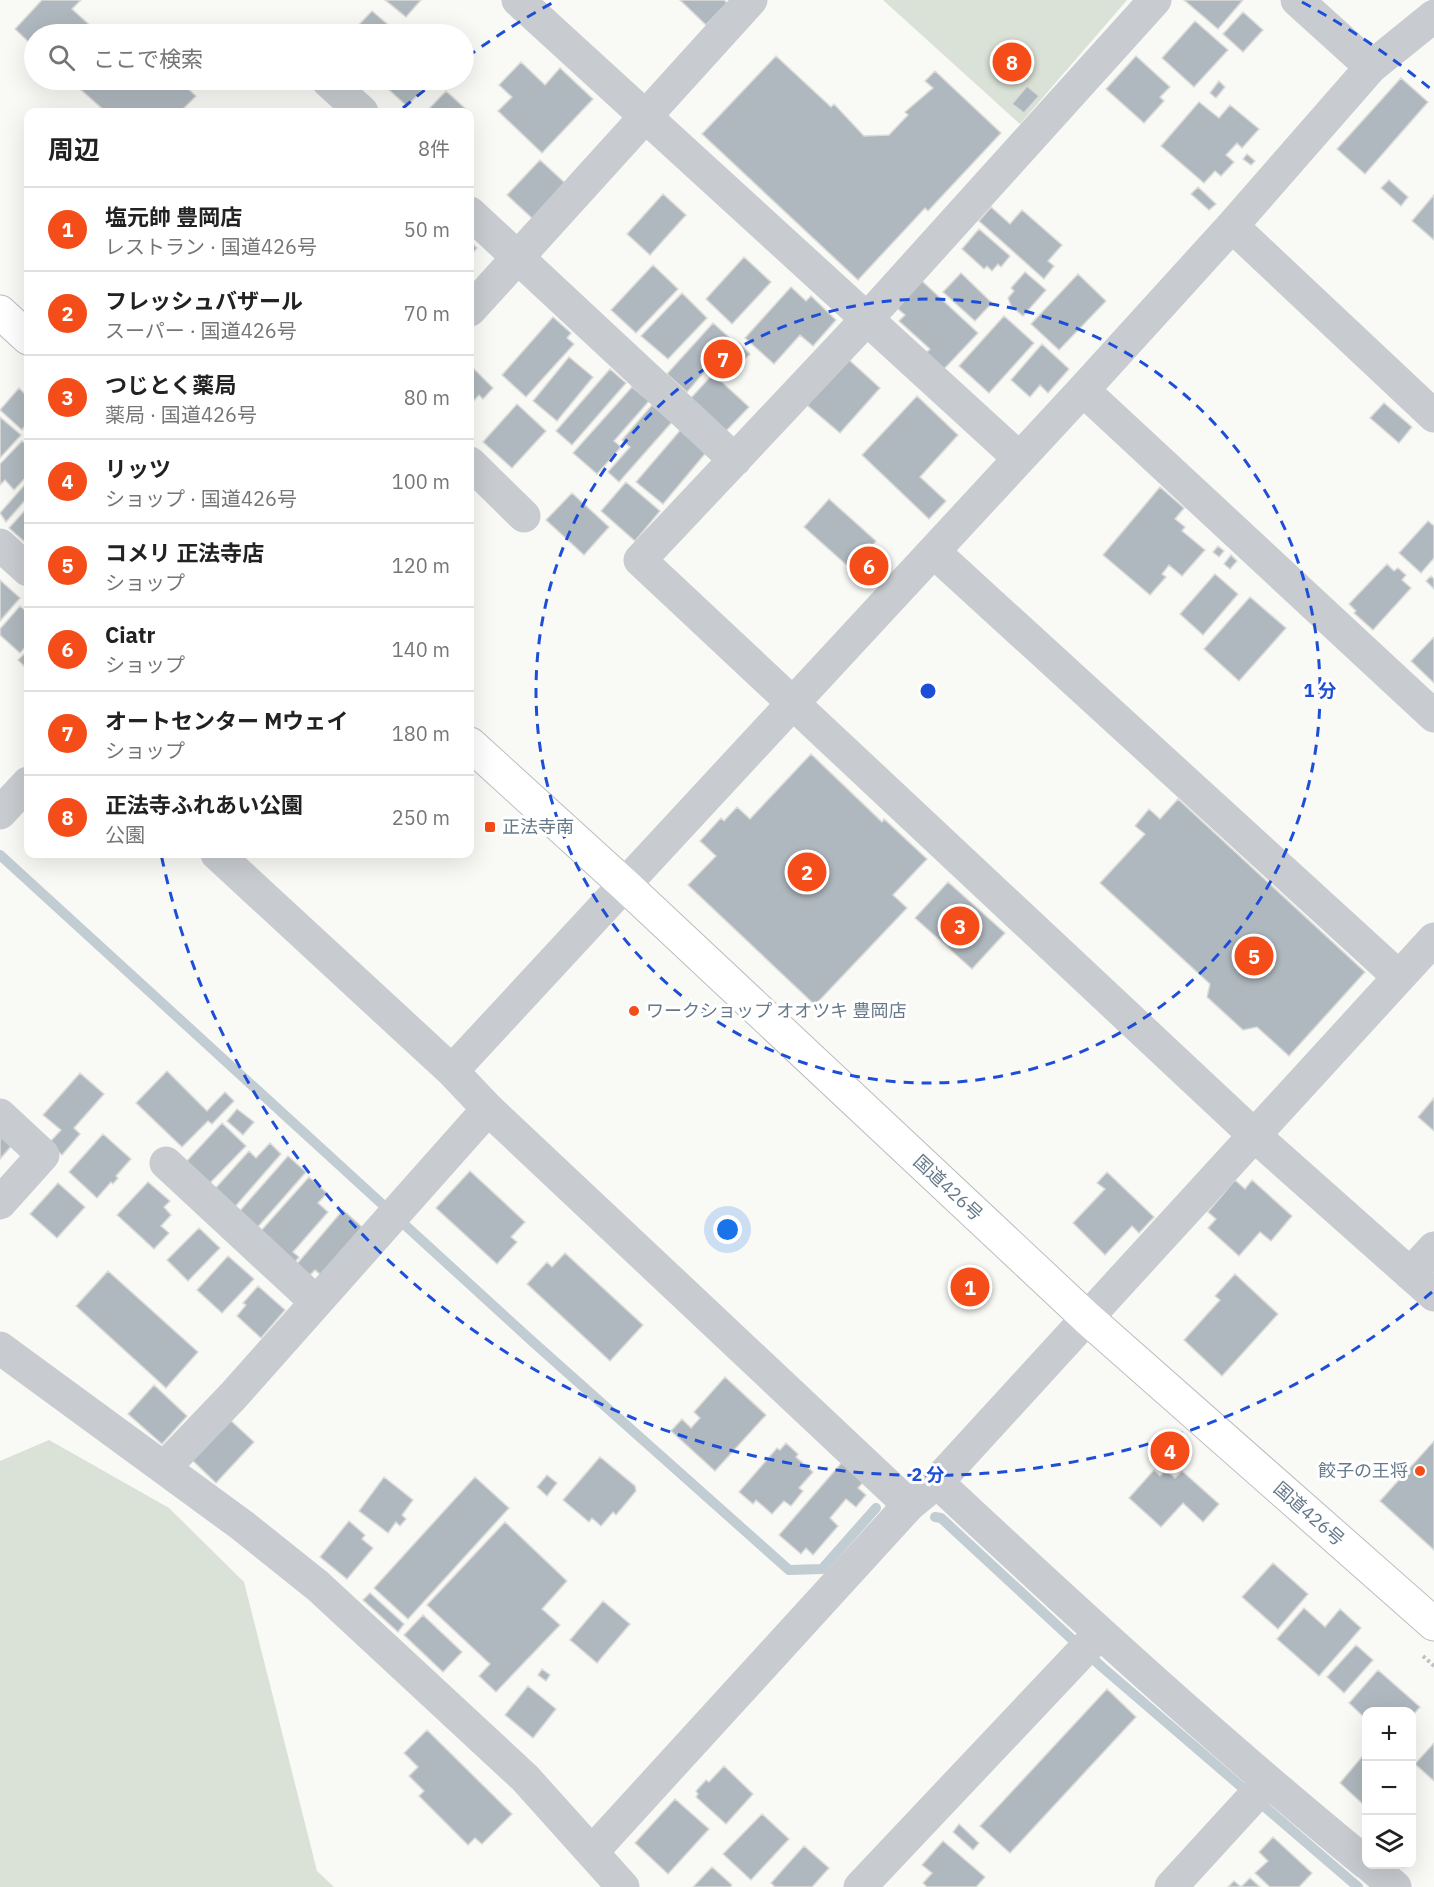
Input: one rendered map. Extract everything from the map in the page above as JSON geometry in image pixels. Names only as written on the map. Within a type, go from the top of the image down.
[{"type":"highway","points":[[0,312],[24,334]]},
{"type":"highway","name":"国道426号","points":[[474,748],[626,886],[1087,1318],[1434,1624]]},
{"type":"street","points":[[518,0],[1019,458]]},
{"type":"street","points":[[474,306],[751,0]]},
{"type":"street","points":[[1155,0],[866,320],[640,560],[1255,1136],[1434,1296]]},
{"type":"street","points":[[1297,0],[1371,67]]},
{"type":"street","points":[[452,1071],[626,886],[1083,390],[1232,226],[1371,67],[1434,16]]},
{"type":"street","points":[[338,90],[358,108]]},
{"type":"street","points":[[474,217],[735,459]]},
{"type":"street","points":[[1232,226],[1434,416]]},
{"type":"street","points":[[1083,390],[1434,716]]},
{"type":"street","points":[[474,467],[524,516]]},
{"type":"street","points":[[0,545],[24,566]]},
{"type":"street","points":[[934,552],[1399,977]]},
{"type":"street","points":[[221,858],[452,1071],[488,1109],[909,1505]]},
{"type":"street","points":[[592,1852],[909,1505],[938,1482],[1434,939]]},
{"type":"street","points":[[164,1468],[488,1109]]},
{"type":"street","points":[[0,1115],[43,1155],[0,1203]]},
{"type":"street","points":[[166,1163],[316,1302]]},
{"type":"street","points":[[1410,1274],[1434,1248]]},
{"type":"street","points":[[0,1348],[243,1526],[318,1586],[492,1745],[623,1887]]},
{"type":"street","points":[[938,1482],[1099,1634],[1267,1782],[1362,1860]]},
{"type":"street","points":[[860,1887],[1099,1634]]},
{"type":"street","points":[[1172,1887],[1267,1782]]},
{"type":"street","points":[[1373,1869],[1395,1887]]},
{"type":"shaded area","points":[[883,0],[1127,0],[1020,124]]},
{"type":"shaded area","points":[[49,1440],[169,1508],[244,1582],[317,1871],[334,1887],[0,1887],[0,1461]]},
{"type":"building","points":[[42,0],[81,0],[72,9],[88,24],[24,24],[24,38],[15,29]]},
{"type":"building","points":[[385,0],[421,0],[406,17]]},
{"type":"building","points":[[680,0],[724,0],[727,3],[706,25]]},
{"type":"building","points":[[1184,0],[1243,0],[1218,29]]},
{"type":"building","points":[[372,11],[387,24],[360,24]]},
{"type":"building","points":[[1243,12],[1263,30],[1243,52],[1223,34]]},
{"type":"building","points":[[1195,21],[1228,50],[1194,87],[1162,58]]},
{"type":"building","points":[[776,56],[831,107],[834,104],[864,136],[889,135],[908,115],[905,112],[933,88],[925,81],[935,71],[1001,133],[928,211],[925,208],[858,280],[702,134]]},
{"type":"building","points":[[1136,56],[1170,87],[1160,97],[1164,101],[1144,123],[1106,89]]},
{"type":"building","points":[[521,62],[545,85],[560,68],[593,99],[542,153],[498,111],[512,97],[499,85]]},
{"type":"building","points":[[1401,78],[1428,102],[1365,174],[1337,149]]},
{"type":"building","points":[[1219,81],[1225,87],[1216,98],[1210,93]]},
{"type":"building","points":[[1027,86],[1039,96],[1024,113],[1012,104]]},
{"type":"building","points":[[81,90],[189,90],[196,96],[184,108],[102,108]]},
{"type":"building","points":[[389,90],[422,90],[407,106]]},
{"type":"building","points":[[446,91],[465,108],[430,108]]},
{"type":"building","points":[[1199,102],[1219,118],[1230,105],[1259,129],[1242,148],[1237,143],[1226,155],[1234,162],[1221,176],[1215,171],[1204,183],[1161,146]]},
{"type":"building","points":[[1247,154],[1255,161],[1251,165],[1243,159]]},
{"type":"building","points":[[540,160],[565,183],[533,219],[507,195]]},
{"type":"building","points":[[1389,180],[1408,197],[1401,206],[1381,188]]},
{"type":"building","points":[[1198,187],[1216,204],[1209,210],[1191,194]]},
{"type":"building","points":[[663,194],[686,215],[650,255],[627,234]]},
{"type":"building","points":[[1434,195],[1434,240],[1412,221]]},
{"type":"building","points":[[991,207],[1010,224],[1022,210],[1062,245],[1048,261],[1054,266],[1044,279],[979,221]]},
{"type":"building","points":[[979,229],[1010,256],[1001,267],[998,264],[992,271],[987,266],[984,269],[962,249]]},
{"type":"building","points":[[744,257],[771,282],[732,324],[706,299]]},
{"type":"building","points":[[653,265],[678,289],[636,333],[611,310]]},
{"type":"building","points":[[1025,272],[1046,290],[1023,316],[1011,306],[1008,298],[1014,291],[1011,288]]},
{"type":"building","points":[[961,273],[992,303],[975,321],[943,292]]},
{"type":"building","points":[[1078,274],[1106,301],[1059,350],[1031,324]]},
{"type":"building","points":[[922,281],[978,333],[944,369],[926,353],[930,349],[899,321],[905,315],[897,308]]},
{"type":"building","points":[[791,287],[806,301],[811,296],[836,320],[813,346],[800,335],[774,364],[745,338]]},
{"type":"building","points":[[682,293],[707,318],[668,359],[641,336]]},
{"type":"building","points":[[1004,316],[1034,343],[989,393],[959,366]]},
{"type":"building","points":[[553,317],[571,333],[567,338],[574,344],[526,397],[502,375]]},
{"type":"building","points":[[713,323],[732,340],[687,392],[667,374]]},
{"type":"building","points":[[739,343],[750,354],[728,377],[716,366]]},
{"type":"building","points":[[1042,344],[1069,369],[1048,393],[1040,385],[1030,397],[1011,380]]},
{"type":"building","points":[[569,357],[593,377],[557,421],[533,401]]},
{"type":"building","points":[[848,359],[880,388],[840,433],[807,405]]},
{"type":"building","points":[[474,369],[493,388],[483,399],[479,395],[474,401]]},
{"type":"building","points":[[610,369],[626,383],[572,445],[556,431]]},
{"type":"building","points":[[713,374],[749,407],[726,431],[691,398]]},
{"type":"building","points":[[632,387],[649,401],[614,441],[621,447],[597,474],[573,453]]},
{"type":"building","points":[[19,388],[24,393],[24,427],[22,430],[0,410]]},
{"type":"building","points":[[917,396],[958,435],[920,477],[946,501],[929,519],[862,455]]},
{"type":"building","points":[[1384,403],[1412,427],[1399,443],[1370,418]]},
{"type":"building","points":[[517,404],[546,431],[512,468],[483,442]]},
{"type":"building","points":[[652,405],[672,422],[619,482],[608,472],[630,447],[622,440]]},
{"type":"building","points":[[0,417],[21,435],[0,458]]},
{"type":"building","points":[[683,427],[709,449],[663,504],[636,482]]},
{"type":"building","points":[[22,441],[24,443],[24,479],[14,490],[5,480],[0,485],[0,464]]},
{"type":"building","points":[[626,482],[660,511],[635,541],[601,511]]},
{"type":"building","points":[[24,486],[24,502],[6,522],[0,513]]},
{"type":"building","points":[[1160,487],[1184,508],[1175,519],[1185,527],[1182,531],[1205,550],[1182,576],[1169,565],[1162,574],[1166,577],[1150,595],[1103,555]]},
{"type":"building","points":[[572,493],[609,527],[584,555],[546,520]]},
{"type":"building","points":[[829,499],[876,541],[851,569],[804,527]]},
{"type":"building","points":[[24,511],[24,541],[9,528]]},
{"type":"building","points":[[1428,521],[1434,526],[1434,558],[1421,573],[1399,553]]},
{"type":"building","points":[[1218,546],[1224,551],[1219,557],[1213,552]]},
{"type":"building","points":[[1231,555],[1237,561],[1230,569],[1224,564]]},
{"type":"building","points":[[1387,564],[1394,571],[1398,568],[1406,575],[1402,580],[1411,588],[1373,630],[1354,613],[1356,611],[1349,604]]},
{"type":"building","points":[[1215,574],[1238,594],[1203,635],[1180,614]]},
{"type":"building","points":[[1431,576],[1434,579],[1434,589],[1426,581]]},
{"type":"building","points":[[0,580],[20,598],[0,621]]},
{"type":"building","points":[[1250,597],[1286,628],[1239,681],[1204,649]]},
{"type":"building","points":[[20,606],[24,610],[24,648],[20,653],[0,635],[0,629]]},
{"type":"building","points":[[1434,637],[1434,683],[1411,661]]},
{"type":"building","points":[[24,654],[24,666],[18,660]]},
{"type":"building","points":[[811,754],[882,822],[884,819],[927,859],[893,895],[907,908],[815,1005],[688,885],[716,856],[700,841],[721,818],[724,821],[737,807],[750,819]]},
{"type":"building","points":[[1178,799],[1365,972],[1289,1056],[1257,1027],[1243,1030],[1207,997],[1210,984],[1100,883],[1145,834],[1135,826],[1149,809],[1160,819]]},
{"type":"building","points":[[948,882],[1005,933],[972,969],[915,918]]},
{"type":"building","points":[[167,1071],[207,1111],[225,1092],[234,1101],[212,1124],[208,1121],[182,1147],[136,1103]]},
{"type":"building","points":[[80,1073],[104,1094],[74,1128],[80,1134],[62,1155],[49,1143],[61,1130],[43,1115]]},
{"type":"building","points":[[1434,1098],[1434,1131],[1418,1117]]},
{"type":"building","points":[[237,1109],[254,1122],[243,1135],[227,1121]]},
{"type":"building","points":[[222,1123],[246,1146],[208,1185],[185,1163]]},
{"type":"building","points":[[0,1132],[13,1144],[0,1159]]},
{"type":"building","points":[[103,1134],[131,1159],[116,1176],[118,1178],[113,1184],[111,1182],[97,1198],[69,1172]]},
{"type":"building","points":[[270,1143],[281,1154],[233,1209],[213,1191],[249,1151],[256,1158]]},
{"type":"building","points":[[288,1156],[306,1172],[256,1229],[238,1213]]},
{"type":"building","points":[[470,1171],[525,1222],[511,1237],[517,1242],[497,1264],[436,1208]]},
{"type":"building","points":[[1107,1172],[1154,1217],[1139,1233],[1132,1226],[1105,1255],[1073,1223],[1105,1189],[1097,1183]]},
{"type":"building","points":[[309,1177],[327,1193],[318,1203],[328,1212],[293,1252],[299,1257],[295,1262],[260,1232]]},
{"type":"building","points":[[1235,1180],[1245,1189],[1252,1180],[1292,1216],[1271,1241],[1260,1232],[1239,1256],[1208,1228],[1216,1219],[1208,1212]]},
{"type":"building","points":[[148,1182],[170,1201],[164,1207],[171,1215],[161,1226],[169,1233],[154,1249],[117,1215]]},
{"type":"building","points":[[58,1183],[85,1207],[57,1238],[30,1214]]},
{"type":"building","points":[[343,1210],[362,1227],[321,1275],[315,1270],[309,1276],[296,1265]]},
{"type":"building","points":[[199,1228],[220,1248],[188,1281],[167,1260]]},
{"type":"building","points":[[565,1253],[643,1325],[610,1361],[527,1284],[547,1262],[552,1267]]},
{"type":"building","points":[[228,1256],[254,1279],[222,1313],[197,1290]]},
{"type":"building","points":[[108,1271],[198,1352],[166,1388],[76,1306]]},
{"type":"building","points":[[1235,1274],[1278,1314],[1222,1376],[1184,1340],[1220,1300],[1215,1296]]},
{"type":"building","points":[[258,1286],[285,1310],[261,1338],[237,1316],[246,1305],[243,1303]]},
{"type":"building","points":[[725,1377],[766,1415],[715,1471],[671,1431],[682,1419],[691,1428],[700,1418],[694,1412]]},
{"type":"building","points":[[154,1385],[187,1416],[162,1444],[128,1414]]},
{"type":"building","points":[[228,1418],[254,1442],[216,1483],[190,1458]]},
{"type":"building","name":"餃子の王将","points":[[1434,1441],[1434,1550],[1380,1501]]},
{"type":"building","points":[[786,1443],[798,1454],[796,1457],[813,1472],[799,1488],[803,1491],[791,1506],[784,1501],[772,1514],[756,1500],[753,1504],[739,1492],[777,1448],[780,1450]]},
{"type":"building","points":[[600,1457],[635,1486],[636,1491],[616,1515],[613,1512],[601,1526],[592,1518],[589,1522],[563,1500]]},
{"type":"building","points":[[844,1460],[866,1479],[858,1488],[866,1495],[856,1507],[846,1499],[830,1518],[838,1526],[813,1555],[806,1548],[801,1554],[779,1535]]},
{"type":"building","points":[[1154,1470],[1160,1476],[1166,1470],[1175,1478],[1182,1471],[1219,1504],[1203,1522],[1183,1503],[1161,1527],[1129,1498]]},
{"type":"building","points":[[547,1475],[557,1483],[547,1496],[537,1487]]},
{"type":"building","points":[[384,1477],[413,1500],[402,1515],[406,1519],[400,1526],[396,1522],[388,1533],[359,1511]]},
{"type":"building","points":[[475,1477],[509,1508],[408,1619],[374,1588]]},
{"type":"building","points":[[349,1521],[365,1535],[362,1539],[373,1548],[347,1579],[320,1557]]},
{"type":"building","points":[[505,1522],[567,1581],[542,1609],[560,1625],[496,1692],[479,1676],[490,1664],[427,1605]]},
{"type":"building","points":[[1273,1563],[1308,1594],[1278,1629],[1242,1597]]},
{"type":"building","points":[[370,1593],[404,1624],[398,1632],[363,1600]]},
{"type":"building","points":[[603,1601],[630,1624],[597,1663],[570,1640]]},
{"type":"building","points":[[1304,1608],[1325,1627],[1340,1609],[1361,1628],[1319,1676],[1277,1639]]},
{"type":"building","points":[[423,1615],[462,1652],[443,1672],[404,1635]]},
{"type":"building","points":[[1356,1645],[1373,1660],[1344,1693],[1327,1677]]},
{"type":"building","points":[[542,1669],[550,1675],[546,1681],[538,1675]]},
{"type":"building","points":[[1378,1670],[1420,1707],[1416,1712],[1416,1707],[1362,1707],[1362,1715],[1349,1703]]},
{"type":"building","points":[[528,1686],[556,1709],[533,1738],[505,1715]]},
{"type":"building","points":[[1107,1689],[1136,1717],[1010,1853],[980,1826]]},
{"type":"building","points":[[427,1730],[512,1814],[482,1844],[475,1838],[468,1845],[419,1796],[424,1791],[409,1776],[418,1767],[404,1753]]},
{"type":"building","points":[[1434,1743],[1434,1781],[1416,1763]]},
{"type":"building","points":[[1362,1757],[1362,1803],[1340,1783]]},
{"type":"building","points":[[724,1766],[753,1794],[726,1824],[696,1797],[698,1794],[696,1791],[706,1780],[709,1782]]},
{"type":"building","points":[[675,1799],[709,1829],[668,1874],[635,1843]]},
{"type":"building","points":[[762,1814],[789,1839],[751,1880],[723,1854]]},
{"type":"building","points":[[959,1824],[979,1843],[973,1850],[953,1832]]},
{"type":"building","points":[[1273,1837],[1312,1873],[1299,1887],[1270,1887],[1255,1873],[1268,1861],[1259,1852]]},
{"type":"building","points":[[943,1841],[985,1877],[976,1887],[927,1887],[923,1883],[932,1873],[922,1865]]},
{"type":"building","points":[[804,1846],[829,1868],[812,1887],[775,1887],[771,1883]]},
{"type":"building","points":[[712,1867],[732,1885],[730,1887],[693,1887]]},
{"type":"building","points":[[1250,1878],[1260,1887],[1241,1887]]},
{"type":"building","points":[[1234,1881],[1241,1887],[1228,1887]]},
{"type":"waterway","points":[[0,855],[533,1342],[789,1570],[822,1569],[876,1508]]},
{"type":"waterway","points":[[935,1517],[941,1518],[1102,1667],[1358,1887]]},
{"type":"place","name":"正法寺ふれあい公園","points":[[1012,62]]},
{"type":"place","name":"オートセンター Mウェイ","points":[[723,359]]},
{"type":"place","name":"Ciatr","points":[[869,566]]},
{"type":"place","name":"正法寺南","points":[[490,827]]},
{"type":"place","name":"フレッシュバザール","points":[[807,872]]},
{"type":"place","name":"つじとく薬局","points":[[960,926]]},
{"type":"place","name":"コメリ 正法寺店","points":[[1254,956]]},
{"type":"place","name":"ワークショップ オオツキ 豊岡店","points":[[634,1011]]},
{"type":"place","name":"塩元帥 豊岡店","points":[[970,1287]]},
{"type":"place","name":"リッツ","points":[[1170,1451]]},
{"type":"place","name":"餃子の王将","points":[[1420,1471]]}]
